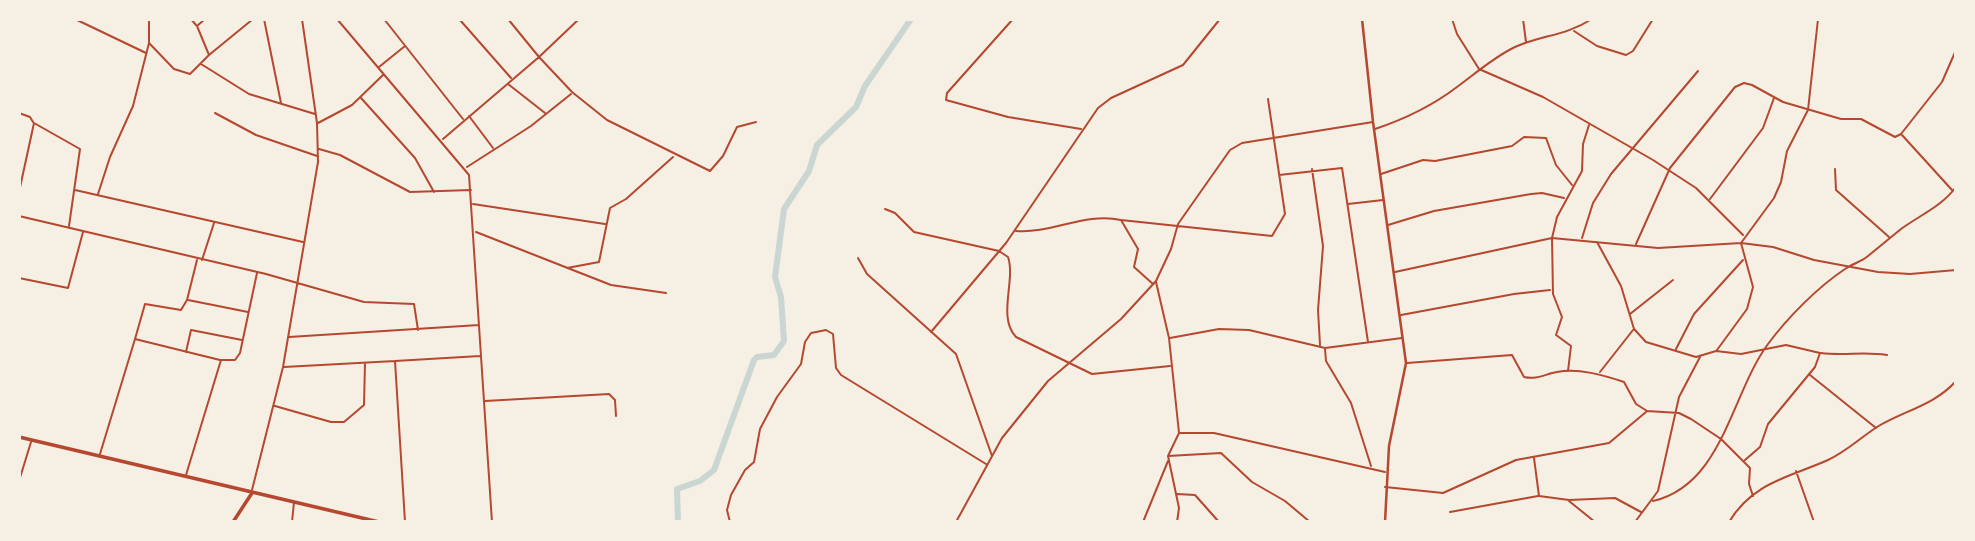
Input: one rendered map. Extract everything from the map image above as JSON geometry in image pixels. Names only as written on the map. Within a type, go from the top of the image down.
[{"type":"main road","points":[[19,437],[379,522]]},
{"type":"main road","points":[[233,522],[251,493]]},
{"type":"street","points":[[19,25],[20,19]]},
{"type":"street","points":[[75,19],[147,54]]},
{"type":"street","points":[[98,194],[110,157],[132,106],[147,54],[149,19]]},
{"type":"street","points":[[191,19],[197,26],[209,55]]},
{"type":"street","points":[[197,26],[205,19]]},
{"type":"street","points":[[149,43],[178,72],[190,74],[253,19]]},
{"type":"street","points":[[264,19],[281,104]]},
{"type":"street","points":[[251,493],[283,367],[319,149],[302,19]]},
{"type":"street","points":[[337,19],[466,168],[472,190],[492,522]]},
{"type":"street","points":[[384,19],[463,120]]},
{"type":"street","points":[[508,19],[572,92],[607,120],[674,156],[710,171],[723,156],[737,127],[756,122]]},
{"type":"street","points":[[442,140],[579,19]]},
{"type":"street","points":[[694,19],[712,19]]},
{"type":"street","points":[[1013,19],[947,93],[946,100],[1008,117],[1082,130]]},
{"type":"street","points":[[931,332],[1015,231],[1098,108],[1111,98],[1183,65],[1220,19]]},
{"type":"street","points":[[1236,19],[1253,19]]},
{"type":"street","points":[[1362,19],[1373,122],[1406,363],[1385,487],[1385,522]]},
{"type":"street","points":[[1452,19],[1457,34],[1479,69],[1543,97],[1632,148],[1710,200],[1744,236]]},
{"type":"street","points":[[1523,19],[1526,43]]},
{"type":"street","points":[[1374,129],[1402,120],[1434,103],[1479,69],[1526,43],[1573,31],[1592,19]]},
{"type":"street","points":[[1573,31],[1597,46],[1626,55],[1633,51],[1653,19]]},
{"type":"street","points":[[1717,351],[1742,317],[1750,301],[1753,281],[1744,260],[1741,243],[1774,198],[1781,183],[1787,151],[1808,110],[1818,19]]},
{"type":"street","points":[[460,20],[512,79]]},
{"type":"street","points":[[379,67],[405,45]]},
{"type":"street","points":[[1635,245],[1668,172],[1735,87],[1744,83],[1752,85],[1808,110],[1841,119],[1861,119],[1891,136],[1901,134],[1942,82],[1956,50]]},
{"type":"street","points":[[201,64],[249,94],[316,114]]},
{"type":"street","points":[[1582,239],[1596,197],[1632,148],[1698,71]]},
{"type":"street","points":[[317,123],[361,99],[384,74]]},
{"type":"street","points":[[507,83],[547,114]]},
{"type":"street","points":[[466,168],[547,114],[572,92]]},
{"type":"street","points":[[1710,200],[1763,128],[1774,97]]},
{"type":"street","points":[[361,99],[415,158],[434,193]]},
{"type":"street","points":[[1015,231],[1037,233],[1072,222],[1111,218],[1178,224],[1269,238],[1285,214],[1268,99]]},
{"type":"street","points":[[19,113],[30,117],[34,123],[80,149],[69,228]]},
{"type":"street","points":[[215,113],[256,135],[318,156]]},
{"type":"street","points":[[468,116],[494,149]]},
{"type":"street","points":[[956,522],[1009,429],[1048,381],[1121,319],[1156,281],[1171,249],[1178,224],[1230,150],[1242,143],[1373,122]]},
{"type":"street","points":[[19,192],[34,123]]},
{"type":"street","points":[[1567,371],[1571,346],[1556,338],[1562,317],[1552,290],[1552,237],[1565,198],[1582,171],[1583,144],[1589,124]]},
{"type":"street","points":[[1901,134],[1953,191]]},
{"type":"street","points":[[1381,174],[1423,160],[1435,161],[1512,146],[1524,136],[1548,140],[1556,165],[1572,186]]},
{"type":"street","points":[[319,149],[340,155],[410,192],[472,190]]},
{"type":"street","points":[[566,268],[599,262],[610,208],[626,200],[674,156]]},
{"type":"street","points":[[1279,175],[1312,169],[1342,168],[1368,342]]},
{"type":"street","points":[[1312,169],[1323,246],[1318,310],[1321,346]]},
{"type":"street","points":[[1835,169],[1836,190],[1890,238]]},
{"type":"street","points":[[1653,501],[1670,497],[1689,484],[1721,439],[1765,349],[1797,312],[1848,267],[1866,258],[1926,214],[1956,187]]},
{"type":"street","points":[[75,190],[304,242]]},
{"type":"street","points":[[1387,225],[1434,211],[1542,192],[1565,198]]},
{"type":"street","points":[[1348,204],[1384,200]]},
{"type":"street","points":[[473,204],[606,224]]},
{"type":"street","points":[[886,209],[914,232],[999,251],[1010,260],[1008,303],[1013,334],[1098,374],[1170,366]]},
{"type":"street","points":[[19,216],[257,272],[364,302],[415,305],[418,330]]},
{"type":"street","points":[[1121,220],[1138,249],[1133,267],[1153,284]]},
{"type":"street","points":[[202,260],[214,222]]},
{"type":"street","points":[[19,278],[68,288],[83,231]]},
{"type":"street","points":[[475,232],[611,285],[666,293]]},
{"type":"street","points":[[1393,273],[1552,237],[1658,248],[1741,243],[1773,247],[1848,267],[1895,274],[1956,270]]},
{"type":"street","points":[[1597,241],[1621,286],[1634,329],[1646,342],[1701,356],[1717,351],[1741,354],[1786,345],[1820,353],[1850,356],[1861,351],[1887,355]]},
{"type":"street","points":[[858,258],[867,274],[956,354],[992,457]]},
{"type":"street","points":[[99,456],[145,304],[180,311],[187,300],[197,259]]},
{"type":"street","points":[[1676,349],[1694,314],[1744,260]]},
{"type":"street","points":[[135,339],[220,360],[237,359],[257,272]]},
{"type":"street","points":[[1629,315],[1673,280]]},
{"type":"street","points":[[1156,281],[1169,338],[1179,433],[1168,456],[1177,495],[1177,522]]},
{"type":"street","points":[[1400,316],[1514,294],[1552,290]]},
{"type":"street","points":[[187,300],[248,312]]},
{"type":"street","points":[[287,337],[480,325]]},
{"type":"street","points":[[1169,338],[1219,329],[1249,330],[1325,348],[1403,337]]},
{"type":"street","points":[[1598,374],[1634,329]]},
{"type":"street","points":[[186,353],[191,330],[243,341]]},
{"type":"street","points":[[730,522],[727,510],[731,495],[745,471],[754,462],[760,429],[777,397],[801,363],[805,342],[811,333],[826,330],[833,334],[836,368],[841,374],[988,465]]},
{"type":"street","points":[[1325,348],[1326,361],[1351,403],[1371,468]]},
{"type":"street","points":[[1745,460],[1760,447],[1768,424],[1809,374],[1820,353]]},
{"type":"street","points":[[1406,363],[1513,355],[1524,377],[1537,379],[1567,371],[1598,374],[1627,384],[1633,401],[1647,411],[1674,413],[1691,419],[1721,439],[1745,460],[1750,468],[1749,484],[1753,496]]},
{"type":"street","points":[[283,367],[481,356]]},
{"type":"street","points":[[1635,522],[1653,501],[1660,484],[1679,397],[1701,356]]},
{"type":"street","points":[[186,476],[220,360]]},
{"type":"street","points":[[395,361],[405,522]]},
{"type":"street","points":[[275,406],[331,422],[344,422],[364,405],[365,362]]},
{"type":"street","points":[[1809,374],[1875,428]]},
{"type":"street","points":[[1729,522],[1753,496],[1777,479],[1843,453],[1875,428],[1942,395],[1956,380]]},
{"type":"street","points":[[484,401],[609,394],[615,400],[616,415]]},
{"type":"street","points":[[1385,487],[1443,493],[1504,464],[1609,443],[1647,411]]},
{"type":"street","points":[[1179,433],[1214,433],[1387,472]]},
{"type":"street","points":[[19,481],[32,440]]},
{"type":"street","points":[[1168,456],[1218,452],[1252,482],[1285,501],[1310,522]]},
{"type":"street","points":[[1534,457],[1539,496]]},
{"type":"street","points":[[1143,522],[1168,461]]},
{"type":"street","points":[[1796,470],[1814,522]]},
{"type":"street","points":[[1177,495],[1195,495],[1219,522]]},
{"type":"street","points":[[1450,512],[1539,496],[1569,500],[1615,498],[1642,513]]},
{"type":"street","points":[[1569,500],[1595,522]]},
{"type":"street","points":[[292,522],[294,502]]},
{"type":"waterway","points":[[678,522],[677,489],[700,481],[714,470],[754,360],[757,357],[774,355],[784,341],[781,297],[775,277],[784,209],[809,171],[817,145],[856,107],[865,86],[911,19]]}]
